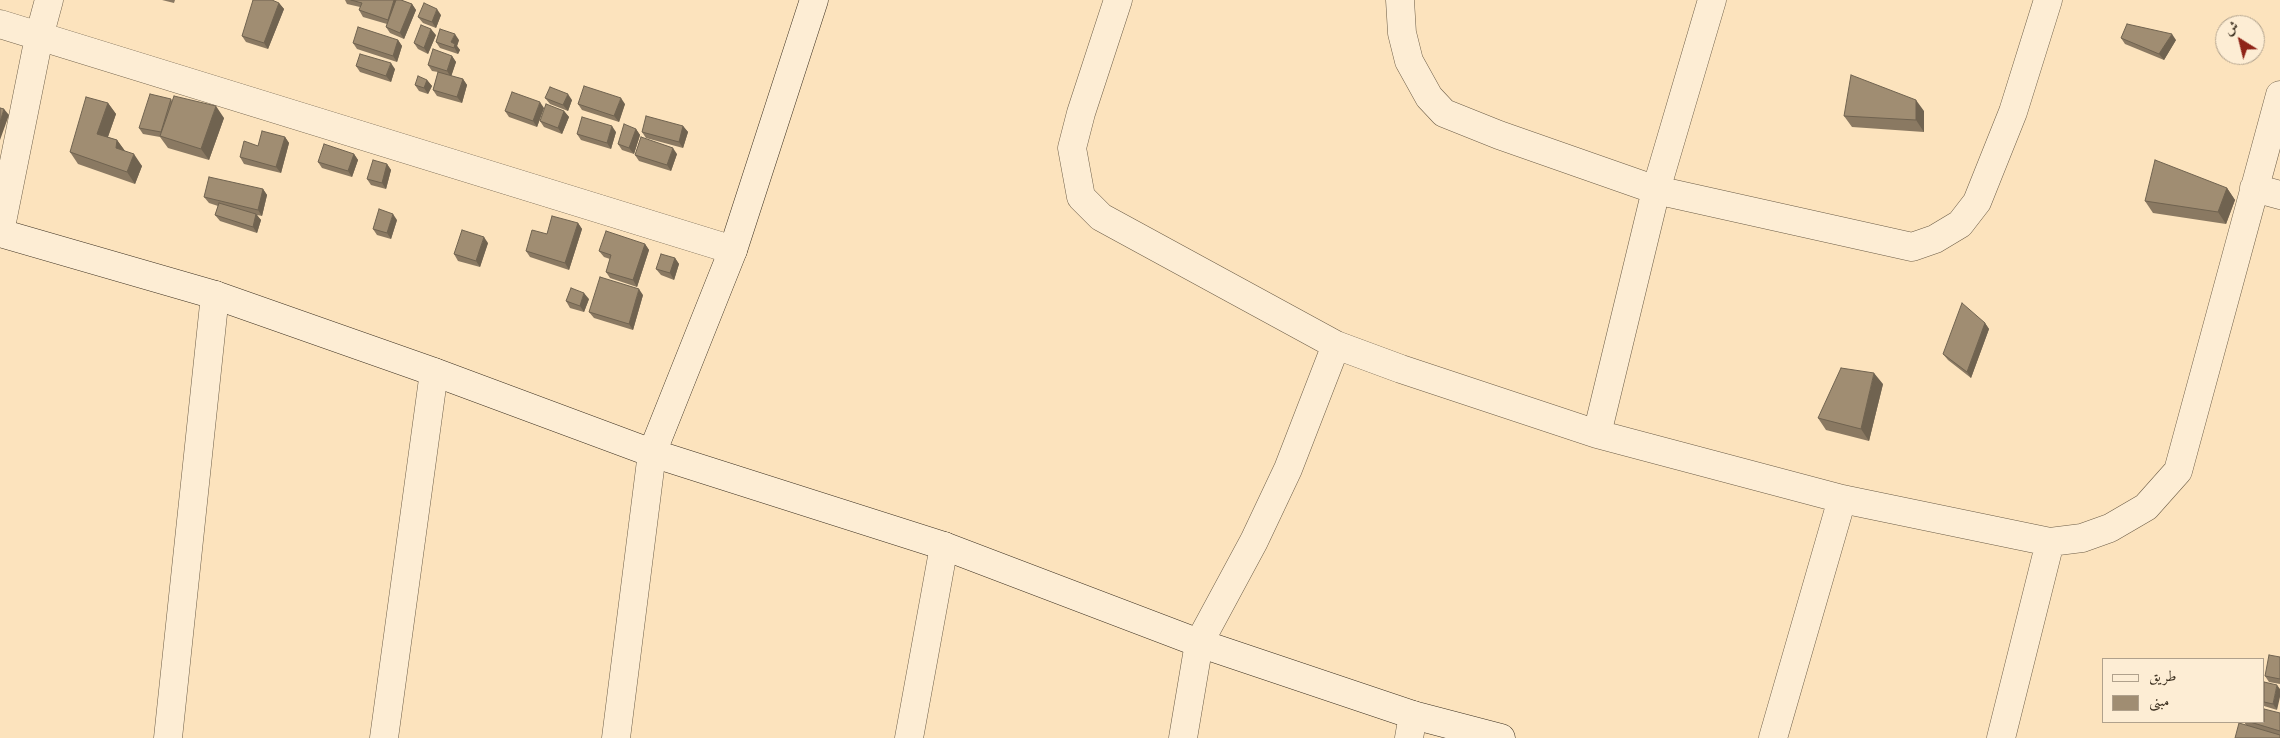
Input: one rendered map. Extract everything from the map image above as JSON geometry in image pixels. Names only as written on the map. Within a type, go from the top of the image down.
[{"type":"street","points":[[49,0],[39,37],[0,232],[215,296],[434,372],[652,453],[944,546],[1411,726],[1501,738]]},
{"type":"street","points":[[616,738],[652,453],[733,250],[814,0]]},
{"type":"street","points":[[1118,0],[1081,113],[1072,148],[1081,197],[1101,217],[1336,345],[1401,369],[1596,434],[1842,499],[2050,542],[2082,538],[2110,528],[2146,506],[2178,471],[2280,95]]},
{"type":"street","points":[[1400,0],[1402,33],[1409,61],[1430,97],[1444,113],[1499,135],[1656,190],[1912,247],[1935,240],[1960,224],[1977,202],[2013,112],[2048,0]]},
{"type":"street","points":[[1596,434],[1656,190],[1712,0]]},
{"type":"street","points":[[0,24],[733,250]]},
{"type":"street","points":[[2254,188],[2280,195]]},
{"type":"street","points":[[168,738],[215,296]]},
{"type":"street","points":[[1183,738],[1199,643],[1254,541],[1288,469],[1336,345]]},
{"type":"street","points":[[384,738],[434,372]]},
{"type":"street","points":[[1773,738],[1842,499]]},
{"type":"street","points":[[2001,738],[2050,542]]},
{"type":"street","points":[[909,738],[944,546]]},
{"type":"building","points":[[253,0],[272,0],[279,3],[264,43],[242,36]]},
{"type":"building","points":[[351,0],[394,0],[388,20],[359,10],[362,3]]},
{"type":"building","points":[[396,0],[412,4],[400,33],[386,27]]},
{"type":"building","points":[[424,3],[437,9],[432,22],[418,17]]},
{"type":"building","points":[[2127,24],[2172,34],[2159,54],[2121,38]]},
{"type":"building","points":[[421,25],[431,29],[424,48],[414,43]]},
{"type":"building","points":[[358,27],[398,40],[393,56],[353,43]]},
{"type":"building","points":[[440,29],[455,34],[451,42],[455,44],[454,48],[436,42]]},
{"type":"building","points":[[433,49],[452,56],[447,71],[428,65]]},
{"type":"building","points":[[360,54],[391,63],[386,76],[356,66]]},
{"type":"building","points":[[438,72],[463,79],[457,97],[433,90]]},
{"type":"building","points":[[1851,75],[1916,100],[1916,120],[1844,116]]},
{"type":"building","points":[[418,76],[427,80],[424,88],[415,85]]},
{"type":"building","points":[[584,86],[621,98],[614,116],[578,104]]},
{"type":"building","points":[[550,87],[568,94],[563,105],[545,98]]},
{"type":"building","points":[[512,92],[540,102],[533,121],[505,111]]},
{"type":"building","points":[[150,94],[171,99],[161,132],[139,128]]},
{"type":"building","points":[[174,96],[216,106],[201,149],[160,136]]},
{"type":"building","points":[[86,97],[108,103],[97,134],[117,140],[116,148],[134,154],[127,172],[70,152]]},
{"type":"building","points":[[546,104],[564,111],[558,128],[540,121]]},
{"type":"building","points":[[0,108],[4,109],[0,122]]},
{"type":"building","points":[[646,116],[683,126],[679,142],[642,132]]},
{"type":"building","points":[[582,117],[612,126],[607,143],[577,134]]},
{"type":"building","points":[[624,124],[636,129],[629,148],[618,144]]},
{"type":"building","points":[[262,131],[285,137],[276,167],[240,157],[244,141],[258,146]]},
{"type":"building","points":[[641,137],[673,148],[667,165],[635,155]]},
{"type":"building","points":[[324,144],[354,154],[348,171],[318,162]]},
{"type":"building","points":[[373,160],[387,164],[382,183],[367,179]]},
{"type":"building","points":[[2155,160],[2227,188],[2218,212],[2145,201]]},
{"type":"building","points":[[209,177],[263,189],[258,210],[204,197]]},
{"type":"building","points":[[219,203],[256,214],[253,227],[215,215]]},
{"type":"building","points":[[379,209],[393,214],[387,233],[373,229]]},
{"type":"building","points":[[552,216],[578,223],[565,263],[526,251],[532,230],[547,234]]},
{"type":"building","points":[[462,230],[484,237],[476,261],[454,254]]},
{"type":"building","points":[[606,231],[645,244],[633,280],[606,272],[611,255],[599,251]]},
{"type":"building","points":[[661,254],[675,258],[670,273],[656,269]]},
{"type":"building","points":[[600,277],[639,289],[629,324],[589,312]]},
{"type":"building","points":[[571,288],[584,293],[580,306],[566,301]]},
{"type":"building","points":[[1962,303],[1985,323],[1967,372],[1943,354]]},
{"type":"building","points":[[1841,368],[1874,373],[1861,429],[1818,418]]},
{"type":"building","points":[[2269,655],[2280,657],[2280,679],[2265,676]]},
{"type":"building","points":[[2265,682],[2277,685],[2273,704],[2265,702]]},
{"type":"building","points":[[2265,709],[2280,713],[2280,731],[2253,723],[2265,723]]},
{"type":"building","points":[[2239,723],[2280,735],[2280,738],[2235,738]]}]
